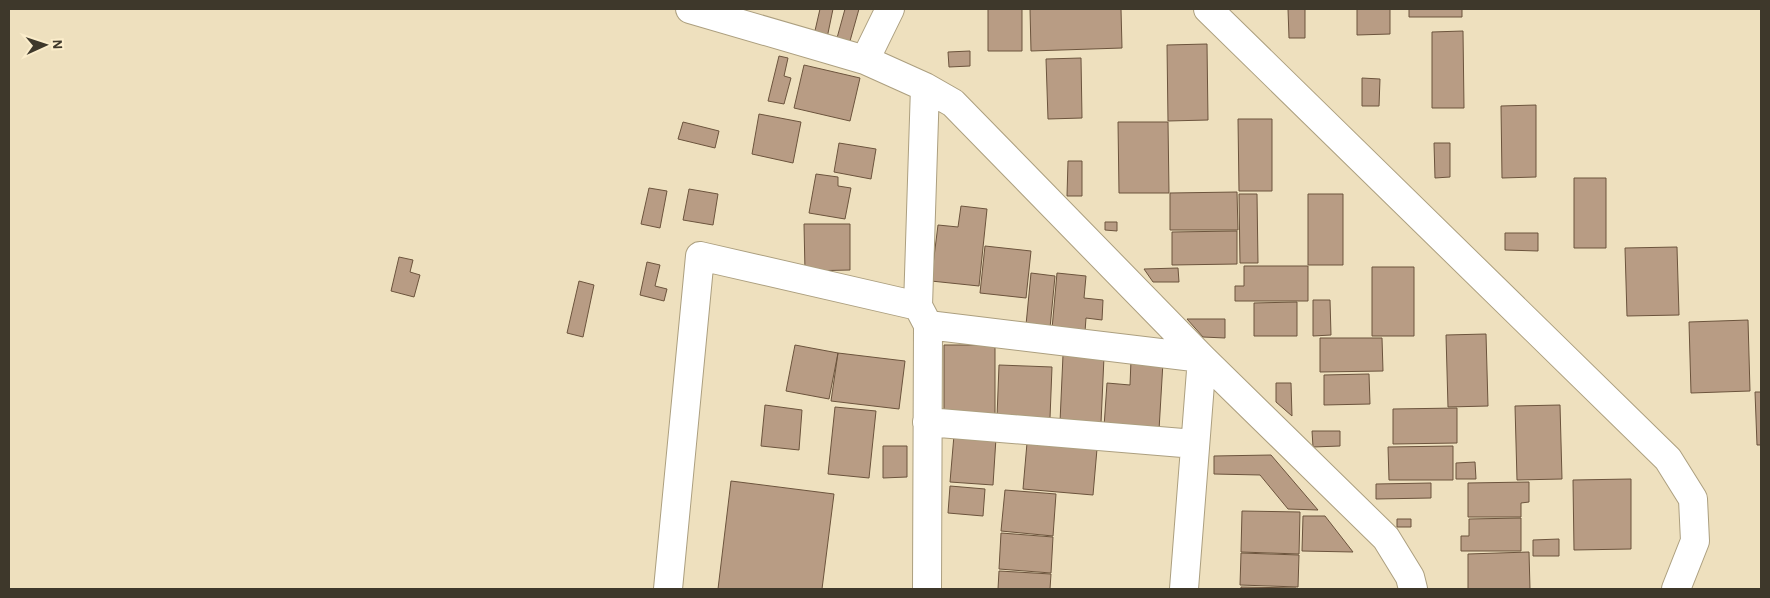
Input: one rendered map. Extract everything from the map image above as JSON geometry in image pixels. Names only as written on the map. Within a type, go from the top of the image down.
[{"type":"street","points":[[690,9],[864,60],[925,87],[953,103],[1202,358],[1386,538],[1410,577],[1413,589]]},
{"type":"street","points":[[864,60],[890,9]]},
{"type":"street","points":[[1208,9],[1668,459],[1693,499],[1695,541],[1676,589]]},
{"type":"street","points":[[925,87],[923,316],[927,422],[927,589]]},
{"type":"street","points":[[668,589],[700,256],[923,316],[1202,358]]},
{"type":"street","points":[[1184,589],[1202,358]]},
{"type":"street","points":[[927,422],[1195,444]]},
{"type":"building","points":[[820,9],[833,9],[827,38],[814,35]]},
{"type":"building","points":[[845,9],[859,9],[850,41],[837,38]]},
{"type":"building","points":[[988,9],[1022,9],[1022,51],[988,51]]},
{"type":"building","points":[[1030,9],[1121,9],[1122,48],[1031,51]]},
{"type":"building","points":[[1288,9],[1305,9],[1305,38],[1289,38]]},
{"type":"building","points":[[1357,9],[1390,9],[1390,34],[1357,35]]},
{"type":"building","points":[[1409,9],[1462,9],[1462,17],[1409,17]]},
{"type":"building","points":[[1463,31],[1464,108],[1432,108],[1432,32]]},
{"type":"building","points":[[1207,44],[1208,120],[1168,121],[1167,45]]},
{"type":"building","points":[[970,51],[970,66],[949,67],[948,52]]},
{"type":"building","points":[[779,56],[788,58],[784,76],[791,78],[784,104],[768,101]]},
{"type":"building","points":[[1081,58],[1082,118],[1048,119],[1046,59]]},
{"type":"building","points":[[804,65],[860,78],[850,121],[794,108]]},
{"type":"building","points":[[1362,78],[1380,79],[1379,106],[1362,106]]},
{"type":"building","points":[[1536,105],[1536,177],[1502,178],[1501,106]]},
{"type":"building","points":[[759,114],[801,122],[793,163],[752,154]]},
{"type":"building","points":[[1238,119],[1272,119],[1272,191],[1239,191]]},
{"type":"building","points":[[683,122],[719,131],[715,148],[678,139]]},
{"type":"building","points":[[1118,122],[1168,122],[1169,193],[1119,193]]},
{"type":"building","points":[[839,143],[876,149],[871,179],[834,172]]},
{"type":"building","points":[[1434,143],[1450,143],[1450,177],[1435,178]]},
{"type":"building","points":[[1068,161],[1082,161],[1082,196],[1067,196]]},
{"type":"building","points":[[816,174],[838,177],[838,186],[851,188],[845,219],[809,213]]},
{"type":"building","points":[[1574,178],[1606,178],[1606,248],[1574,248]]},
{"type":"building","points":[[649,188],[667,191],[660,228],[641,224]]},
{"type":"building","points":[[689,189],[718,194],[713,225],[683,220]]},
{"type":"building","points":[[1237,192],[1238,230],[1170,230],[1170,193]]},
{"type":"building","points":[[1239,194],[1257,194],[1258,263],[1240,263]]},
{"type":"building","points":[[1308,194],[1343,194],[1343,265],[1308,265]]},
{"type":"building","points":[[961,206],[987,209],[979,286],[931,281],[938,225],[958,227]]},
{"type":"building","points":[[1105,222],[1117,222],[1117,231],[1105,230]]},
{"type":"building","points":[[804,224],[850,224],[850,270],[805,271]]},
{"type":"building","points":[[1237,231],[1237,264],[1172,265],[1172,232]]},
{"type":"building","points":[[1505,233],[1538,233],[1538,251],[1505,250]]},
{"type":"building","points":[[985,246],[1031,251],[1026,298],[980,293]]},
{"type":"building","points":[[1677,247],[1679,315],[1627,316],[1625,248]]},
{"type":"building","points":[[399,257],[413,260],[410,272],[420,275],[414,297],[391,291]]},
{"type":"building","points":[[647,262],[660,265],[655,286],[667,289],[664,301],[640,295]]},
{"type":"building","points":[[1244,266],[1308,266],[1308,301],[1235,301],[1235,286],[1244,286]]},
{"type":"building","points":[[1372,267],[1414,267],[1414,336],[1372,336]]},
{"type":"building","points":[[1178,268],[1179,282],[1153,282],[1144,269]]},
{"type":"building","points":[[1031,273],[1055,276],[1050,328],[1026,325]]},
{"type":"building","points":[[1057,273],[1086,276],[1084,298],[1103,300],[1102,320],[1086,318],[1085,332],[1052,329]]},
{"type":"building","points":[[579,281],[594,285],[583,337],[567,333]]},
{"type":"building","points":[[1313,300],[1330,300],[1331,335],[1313,336]]},
{"type":"building","points":[[1297,302],[1297,336],[1254,336],[1254,303]]},
{"type":"building","points":[[1187,319],[1225,319],[1225,338],[1203,337]]},
{"type":"building","points":[[1748,320],[1750,391],[1691,393],[1689,322]]},
{"type":"building","points":[[1486,334],[1488,406],[1448,407],[1446,335]]},
{"type":"building","points":[[1320,338],[1382,338],[1383,371],[1320,372]]},
{"type":"building","points":[[795,345],[838,353],[829,399],[786,391]]},
{"type":"building","points":[[944,345],[995,345],[995,415],[944,415]]},
{"type":"building","points":[[838,353],[905,361],[899,409],[831,401]]},
{"type":"building","points":[[1063,355],[1104,357],[1101,423],[1060,422]]},
{"type":"building","points":[[1131,360],[1163,362],[1159,430],[1104,427],[1107,383],[1130,385]]},
{"type":"building","points":[[999,365],[1052,367],[1050,418],[997,417]]},
{"type":"building","points":[[1369,374],[1370,404],[1324,405],[1324,375]]},
{"type":"building","points":[[1276,383],[1291,383],[1292,416],[1276,402]]},
{"type":"building","points":[[1755,392],[1761,392],[1761,445],[1757,445]]},
{"type":"building","points":[[765,405],[802,410],[799,450],[761,446]]},
{"type":"building","points":[[1560,405],[1562,479],[1517,480],[1515,406]]},
{"type":"building","points":[[835,407],[876,411],[869,478],[828,474]]},
{"type":"building","points":[[1457,408],[1457,443],[1393,444],[1393,409]]},
{"type":"building","points":[[1312,431],[1340,431],[1340,446],[1313,447]]},
{"type":"building","points":[[954,435],[996,438],[993,485],[950,482]]},
{"type":"building","points":[[1027,443],[1097,449],[1093,495],[1023,489]]},
{"type":"building","points":[[883,446],[907,446],[907,477],[883,478]]},
{"type":"building","points":[[1453,446],[1453,480],[1389,480],[1388,447]]},
{"type":"building","points":[[1271,455],[1318,510],[1288,509],[1260,475],[1214,474],[1214,456]]},
{"type":"building","points":[[1475,462],[1476,479],[1456,479],[1456,463]]},
{"type":"building","points":[[1631,479],[1631,549],[1574,550],[1573,480]]},
{"type":"building","points":[[731,481],[834,494],[822,589],[718,589]]},
{"type":"building","points":[[1529,482],[1529,502],[1521,503],[1521,517],[1468,517],[1468,483]]},
{"type":"building","points":[[1431,483],[1431,498],[1376,499],[1376,484]]},
{"type":"building","points":[[950,486],[985,489],[983,516],[948,513]]},
{"type":"building","points":[[1005,490],[1056,494],[1053,536],[1001,531]]},
{"type":"building","points":[[1242,511],[1300,512],[1299,554],[1241,552]]},
{"type":"building","points":[[1303,516],[1325,516],[1353,552],[1302,551]]},
{"type":"building","points":[[1521,518],[1521,551],[1461,551],[1461,536],[1469,536],[1469,519]]},
{"type":"building","points":[[1397,519],[1411,519],[1411,527],[1397,527]]},
{"type":"building","points":[[1001,533],[1053,537],[1051,573],[999,569]]},
{"type":"building","points":[[1559,539],[1559,556],[1533,556],[1533,540]]},
{"type":"building","points":[[1529,552],[1530,589],[1468,589],[1468,554]]},
{"type":"building","points":[[1241,553],[1299,555],[1298,587],[1240,585]]},
{"type":"building","points":[[999,571],[1051,574],[1050,589],[998,589]]},
{"type":"building","points":[[1241,587],[1296,588],[1296,589],[1241,589]]}]
